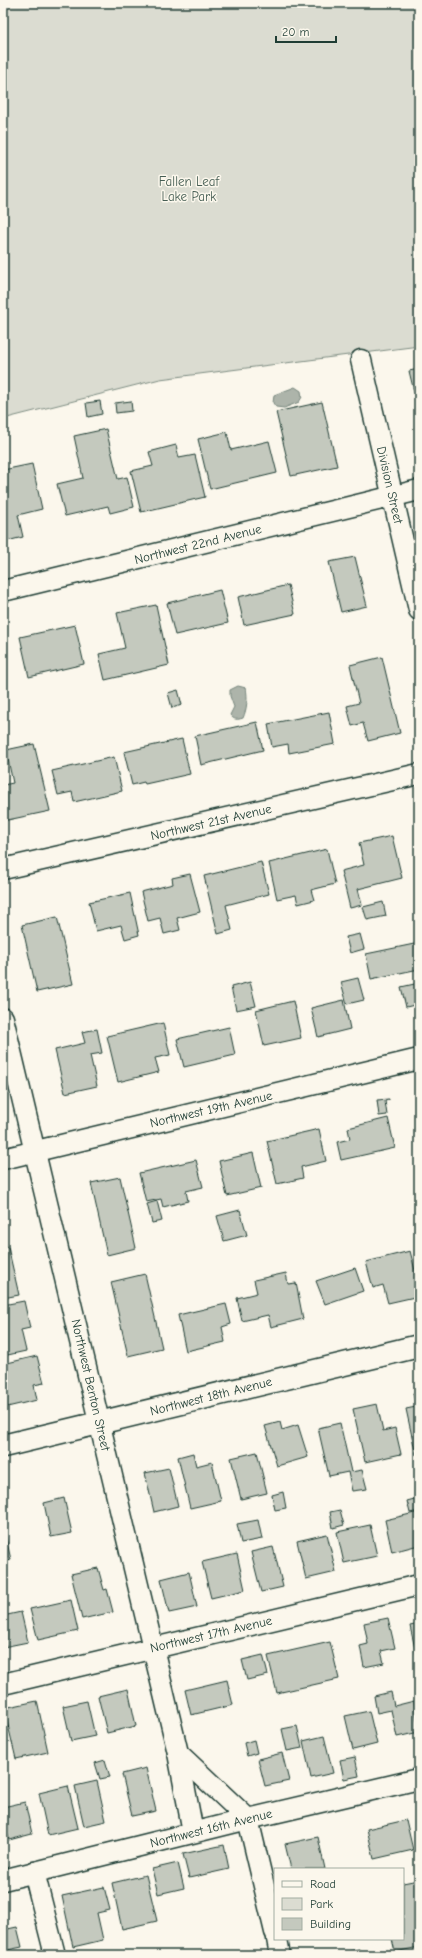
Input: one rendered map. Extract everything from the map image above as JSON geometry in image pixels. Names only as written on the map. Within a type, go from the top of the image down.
[{"type":"street","name":"Division Street","points":[[361,360],[419,610]]},
{"type":"street","name":"Northwest 22nd Avenue","points":[[3,591],[419,490]]},
{"type":"street","name":"Northwest 21st Avenue","points":[[3,869],[419,774]]},
{"type":"street","name":"Northwest Benton Street","points":[[3,1018],[178,1753],[193,1832]]},
{"type":"street","name":"Northwest 19th Avenue","points":[[3,1159],[419,1059]]},
{"type":"street","name":"Northwest 18th Avenue","points":[[3,1446],[419,1346]]},
{"type":"street","name":"Northwest 17th Avenue","points":[[3,1684],[152,1647],[419,1585]]},
{"type":"street","points":[[178,1753],[248,1819],[274,1928]]},
{"type":"street","name":"Northwest 16th Avenue","points":[[3,1880],[193,1832],[419,1779]]},
{"type":"street","points":[[34,1872],[54,1955]]},
{"type":"street","points":[[277,1940],[280,1955]]},
{"type":"green space","name":"Fallen Leaf Lake Park","points":[[3,3],[419,3],[419,346],[160,379],[3,419]]},
{"type":"shaded area","points":[[295,387],[301,391],[302,397],[299,402],[284,408],[276,407],[273,403],[274,395]]},
{"type":"shaded area","points":[[238,686],[246,688],[247,700],[243,718],[234,719],[230,715],[234,707],[230,696],[230,690]]},
{"type":"building","points":[[419,369],[419,412],[409,371]]},
{"type":"building","points":[[100,401],[102,414],[88,417],[86,403]]},
{"type":"building","points":[[131,401],[132,411],[116,413],[115,403]]},
{"type":"building","points":[[322,402],[337,466],[291,476],[276,412]]},
{"type":"building","points":[[106,429],[118,479],[127,477],[134,507],[110,513],[108,506],[65,516],[57,484],[83,478],[74,436]]},
{"type":"building","points":[[227,432],[231,450],[269,441],[277,473],[210,489],[198,439]]},
{"type":"building","points":[[176,445],[179,458],[195,455],[205,497],[141,512],[131,471],[153,466],[149,452]]},
{"type":"building","points":[[32,464],[42,509],[18,515],[23,537],[3,542],[3,470]]},
{"type":"building","points":[[355,557],[367,606],[341,612],[329,562]]},
{"type":"building","points":[[288,585],[295,614],[244,625],[238,597]]},
{"type":"building","points":[[220,590],[228,623],[175,635],[167,603]]},
{"type":"building","points":[[156,605],[169,665],[105,680],[99,654],[125,648],[117,613]]},
{"type":"building","points":[[75,625],[84,664],[29,677],[20,637]]},
{"type":"building","points":[[382,657],[400,733],[368,741],[363,723],[352,726],[347,706],[359,703],[350,665]]},
{"type":"building","points":[[178,690],[182,705],[172,708],[168,693]]},
{"type":"building","points":[[329,712],[335,744],[289,753],[288,744],[272,747],[268,724]]},
{"type":"building","points":[[257,722],[263,750],[201,765],[195,736]]},
{"type":"building","points":[[182,739],[190,774],[145,784],[144,782],[132,785],[124,752]]},
{"type":"building","points":[[34,744],[50,811],[3,821],[3,785],[13,783],[6,750]]},
{"type":"building","points":[[114,757],[122,791],[74,802],[72,792],[58,795],[52,771]]},
{"type":"building","points":[[392,836],[402,878],[358,889],[362,905],[350,908],[341,871],[364,865],[359,843]]},
{"type":"building","points":[[327,849],[335,884],[311,890],[314,900],[298,904],[296,895],[277,899],[269,863]]},
{"type":"building","points":[[261,862],[269,894],[226,905],[232,930],[218,934],[204,876]]},
{"type":"building","points":[[190,874],[200,912],[177,918],[180,930],[164,934],[160,918],[148,921],[141,892],[173,884],[172,878]]},
{"type":"building","points":[[130,893],[139,935],[125,939],[121,925],[96,931],[89,902]]},
{"type":"building","points":[[383,902],[386,916],[367,920],[363,907]]},
{"type":"building","points":[[57,917],[73,984],[37,992],[22,925]]},
{"type":"building","points":[[360,934],[364,949],[350,953],[346,937]]},
{"type":"building","points":[[419,943],[419,969],[371,979],[366,954]]},
{"type":"building","points":[[358,978],[364,1000],[347,1004],[341,982]]},
{"type":"building","points":[[250,982],[256,1006],[236,1010],[231,987]]},
{"type":"building","points":[[419,983],[419,1004],[406,1007],[401,987]]},
{"type":"building","points":[[344,1000],[350,1029],[318,1037],[311,1008]]},
{"type":"building","points":[[293,1001],[301,1038],[264,1046],[256,1010]]},
{"type":"building","points":[[163,1023],[170,1055],[155,1058],[159,1072],[118,1082],[107,1036]]},
{"type":"building","points":[[229,1027],[235,1055],[184,1067],[177,1039]]},
{"type":"building","points":[[97,1029],[102,1053],[90,1055],[97,1086],[65,1093],[55,1050],[85,1043],[82,1032]]},
{"type":"building","points":[[389,1099],[385,1101],[387,1115],[379,1116],[377,1100]]},
{"type":"building","points":[[388,1118],[395,1148],[341,1160],[337,1142],[350,1139],[348,1128]]},
{"type":"building","points":[[319,1129],[326,1161],[301,1167],[303,1178],[277,1184],[267,1141]]},
{"type":"building","points":[[253,1153],[261,1188],[227,1196],[219,1161]]},
{"type":"building","points":[[196,1160],[203,1187],[186,1191],[188,1201],[163,1207],[161,1199],[146,1202],[139,1173]]},
{"type":"building","points":[[120,1177],[136,1248],[107,1255],[91,1183]]},
{"type":"building","points":[[157,1201],[162,1221],[152,1223],[147,1204]]},
{"type":"building","points":[[240,1210],[247,1235],[224,1241],[217,1216]]},
{"type":"building","points":[[8,1247],[19,1295],[3,1298],[3,1248]]},
{"type":"building","points":[[410,1251],[419,1286],[419,1296],[388,1303],[383,1285],[373,1288],[366,1262]]},
{"type":"building","points":[[355,1268],[363,1291],[325,1304],[316,1281]]},
{"type":"building","points":[[286,1273],[288,1284],[296,1283],[303,1319],[271,1327],[268,1315],[242,1321],[237,1298],[257,1293],[254,1280]]},
{"type":"building","points":[[145,1274],[162,1348],[128,1356],[111,1282]]},
{"type":"building","points":[[24,1301],[30,1328],[21,1330],[26,1351],[3,1356],[3,1305]]},
{"type":"building","points":[[226,1304],[231,1324],[222,1327],[225,1342],[186,1351],[178,1315]]},
{"type":"building","points":[[37,1356],[44,1383],[34,1385],[37,1400],[3,1408],[3,1364]]},
{"type":"building","points":[[419,1391],[419,1454],[416,1455],[406,1409],[416,1407],[413,1393]]},
{"type":"building","points":[[377,1404],[383,1431],[395,1428],[401,1454],[365,1462],[353,1409]]},
{"type":"building","points":[[280,1422],[282,1430],[298,1425],[308,1457],[277,1466],[265,1426]]},
{"type":"building","points":[[340,1423],[351,1472],[362,1470],[367,1489],[352,1491],[348,1472],[329,1476],[318,1428]]},
{"type":"building","points":[[257,1452],[267,1493],[241,1499],[231,1458]]},
{"type":"building","points":[[193,1453],[196,1466],[212,1462],[221,1501],[190,1508],[178,1457]]},
{"type":"building","points":[[169,1468],[178,1506],[154,1512],[145,1473]]},
{"type":"building","points":[[283,1492],[286,1508],[275,1510],[272,1495]]},
{"type":"building","points":[[64,1498],[72,1533],[51,1537],[44,1503]]},
{"type":"building","points":[[418,1498],[419,1511],[410,1513],[407,1501]]},
{"type":"building","points":[[340,1510],[344,1525],[333,1528],[330,1512]]},
{"type":"building","points":[[419,1512],[419,1545],[392,1552],[385,1520]]},
{"type":"building","points":[[258,1520],[262,1539],[241,1543],[237,1524]]},
{"type":"building","points":[[3,1524],[11,1560],[3,1561]]},
{"type":"building","points":[[370,1525],[377,1556],[344,1563],[337,1532]]},
{"type":"building","points":[[327,1534],[336,1572],[306,1579],[297,1541]]},
{"type":"building","points":[[273,1547],[283,1587],[261,1592],[251,1552]]},
{"type":"building","points":[[237,1554],[245,1590],[211,1598],[202,1562]]},
{"type":"building","points":[[98,1568],[104,1590],[107,1589],[113,1612],[82,1619],[71,1574]]},
{"type":"building","points":[[189,1572],[197,1607],[169,1613],[161,1579]]},
{"type":"building","points":[[71,1600],[78,1631],[38,1640],[30,1609]]},
{"type":"building","points":[[21,1612],[28,1642],[3,1647],[3,1616]]},
{"type":"building","points":[[388,1618],[395,1648],[381,1651],[384,1663],[364,1667],[360,1646],[368,1644],[364,1623]]},
{"type":"building","points":[[419,1624],[419,1657],[417,1658],[410,1626]]},
{"type":"building","points":[[330,1642],[339,1679],[277,1693],[268,1656]]},
{"type":"building","points":[[263,1655],[268,1675],[247,1680],[242,1660]]},
{"type":"building","points":[[227,1680],[233,1705],[191,1715],[185,1690]]},
{"type":"building","points":[[128,1689],[136,1726],[107,1733],[98,1696]]},
{"type":"building","points":[[391,1692],[394,1706],[414,1701],[419,1732],[397,1737],[391,1710],[377,1713],[374,1696]]},
{"type":"building","points":[[37,1701],[48,1752],[16,1759],[4,1708]]},
{"type":"building","points":[[87,1701],[95,1736],[71,1741],[63,1706]]},
{"type":"building","points":[[369,1711],[377,1744],[353,1750],[345,1716]]},
{"type":"building","points":[[297,1726],[302,1748],[287,1751],[282,1729]]},
{"type":"building","points":[[324,1736],[333,1773],[311,1778],[303,1741]]},
{"type":"building","points":[[254,1740],[257,1753],[247,1756],[244,1743]]},
{"type":"building","points":[[282,1753],[289,1781],[265,1786],[258,1759]]},
{"type":"building","points":[[355,1757],[359,1776],[344,1779],[340,1760]]},
{"type":"building","points":[[105,1760],[110,1777],[100,1779],[95,1763]]},
{"type":"building","points":[[146,1768],[156,1811],[132,1816],[122,1774]]},
{"type":"building","points":[[97,1781],[106,1821],[84,1826],[75,1786]]},
{"type":"building","points":[[68,1786],[78,1828],[48,1835],[39,1793]]},
{"type":"building","points":[[25,1802],[32,1834],[9,1840],[3,1815],[3,1807]]},
{"type":"building","points":[[406,1820],[413,1850],[374,1859],[367,1829]]},
{"type":"building","points":[[318,1837],[325,1868],[291,1868],[285,1844]]},
{"type":"building","points":[[224,1845],[229,1869],[189,1878],[183,1854]]},
{"type":"building","points":[[178,1863],[184,1888],[158,1894],[152,1869]]},
{"type":"building","points":[[146,1875],[157,1921],[122,1929],[112,1883]]},
{"type":"building","points":[[418,1880],[419,1947],[395,1952],[392,1940],[404,1940],[404,1883]]},
{"type":"building","points":[[104,1887],[110,1910],[97,1913],[103,1940],[73,1947],[62,1896]]},
{"type":"building","points":[[17,1927],[22,1947],[3,1951],[3,1930]]},
{"type":"building","points":[[359,1949],[360,1955],[333,1955]]},
{"type":"building","points":[[251,1950],[252,1955],[228,1955]]}]
